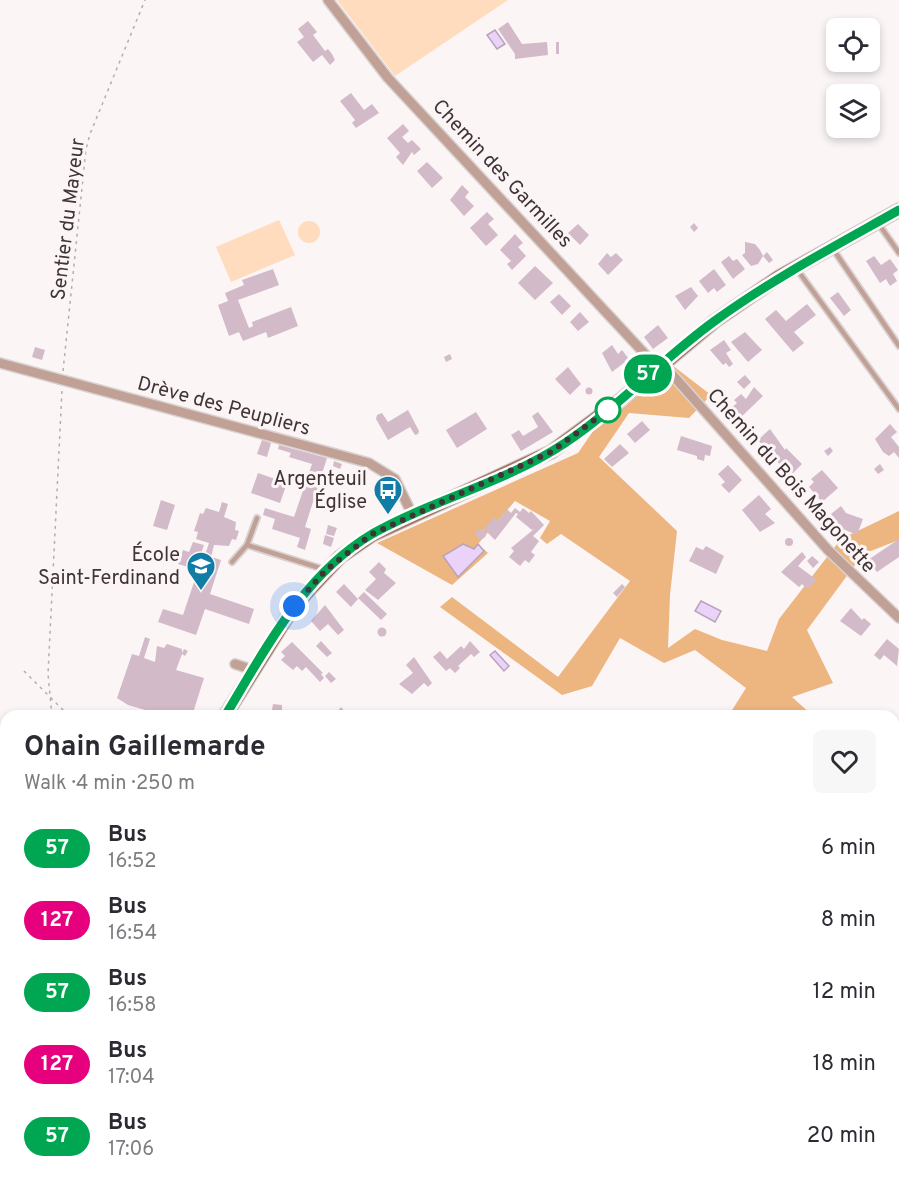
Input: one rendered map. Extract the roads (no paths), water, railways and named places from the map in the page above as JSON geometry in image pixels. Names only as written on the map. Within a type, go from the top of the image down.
[{"type":"main road","points":[[229,710],[294,606],[326,570],[372,534],[551,452],[617,403],[715,321],[796,268],[899,210]]},
{"type":"street","name":"Chemin des Garmilles","points":[[328,0],[388,78],[660,365]]},
{"type":"street","name":"Drève des Peupliers","points":[[0,363],[376,465],[398,483],[413,516]]},
{"type":"street","name":"Chemin du Bois Magonette","points":[[660,365],[828,550],[899,618]]},
{"type":"street","points":[[0,370],[14,366]]},
{"type":"street","points":[[235,664],[253,670]]},
{"type":"lane","points":[[878,222],[899,253]]},
{"type":"lane","points":[[831,248],[899,346]]},
{"type":"lane","points":[[796,268],[899,409]]},
{"type":"lane","points":[[232,562],[247,545],[257,518]]},
{"type":"lane","points":[[247,545],[326,570]]},
{"type":"place","name":"Argenteuil Église","points":[[388,516]]},
{"type":"place","name":"École Saint-Ferdinand","points":[[201,592]]}]
